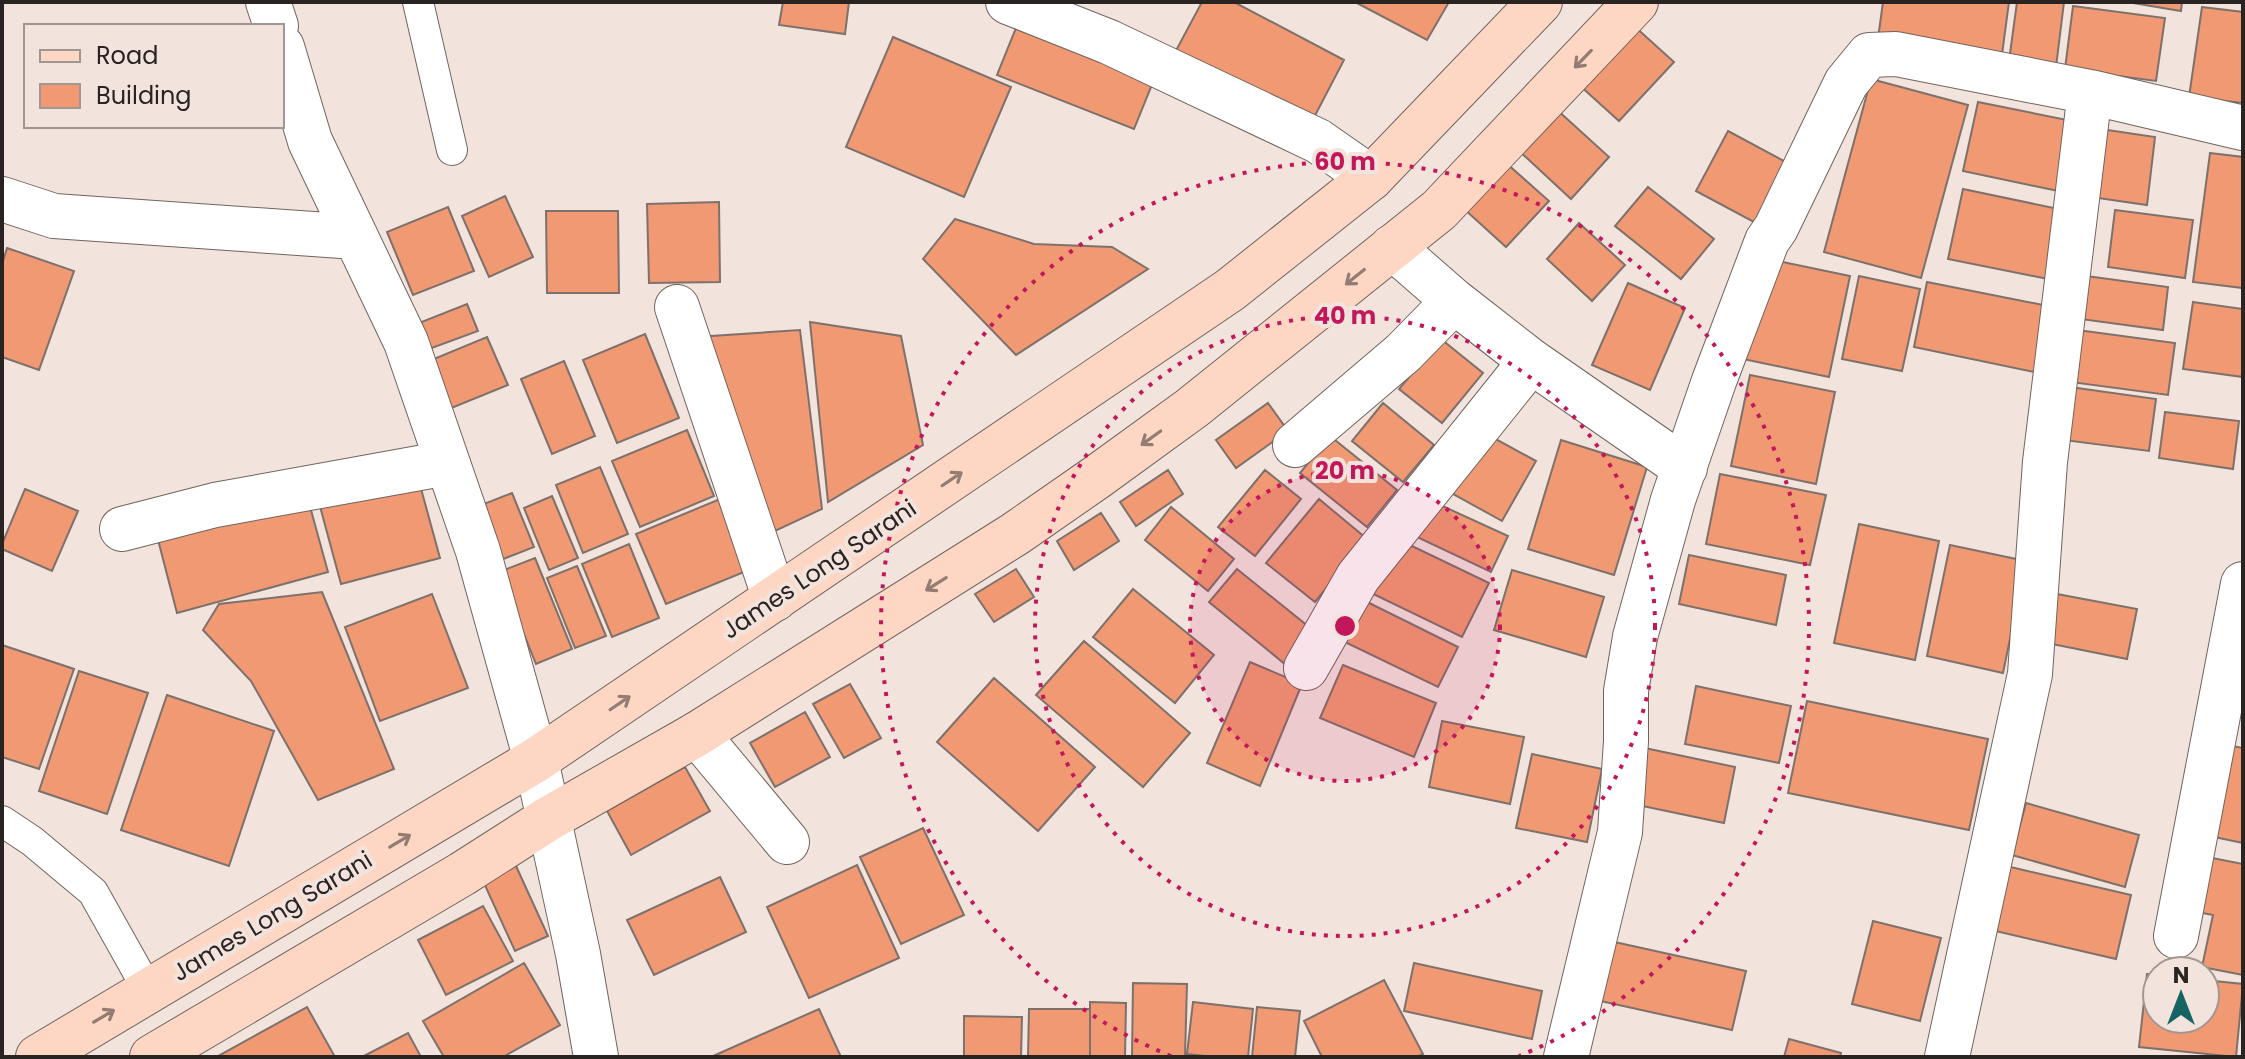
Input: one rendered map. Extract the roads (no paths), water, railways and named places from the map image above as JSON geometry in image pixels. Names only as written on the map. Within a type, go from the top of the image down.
[{"type":"main road","name":"James Long Sarani","points":[[38,1057],[536,760],[1230,290],[1371,178],[1540,2]]},
{"type":"main road","points":[[152,1057],[462,874],[548,819],[697,734],[1015,534],[1097,477],[1192,408],[1439,210],[1636,2]]},
{"type":"street","points":[[268,2],[275,24]]},
{"type":"street","points":[[1008,2],[1109,42],[1318,141],[1371,178]]},
{"type":"street","points":[[284,54],[310,141],[406,342],[478,551],[536,760],[578,954],[596,1057]]},
{"type":"street","points":[[1566,1057],[1620,832],[1626,691],[1635,637],[1673,500],[1767,241],[1846,83],[1869,55],[1896,54],[2090,92],[2243,128]]},
{"type":"street","points":[[1947,1057],[2030,674],[2045,462],[2090,92]]},
{"type":"street","points":[[2,199],[54,216],[356,237]]},
{"type":"street","points":[[1392,247],[1454,301],[1531,361],[1685,468]]},
{"type":"street","points":[[1295,445],[1403,353],[1454,301]]},
{"type":"street","points":[[677,307],[775,599]]},
{"type":"street","points":[[1306,668],[1358,577],[1531,361]]},
{"type":"street","points":[[122,529],[215,505],[447,463]]},
{"type":"street","points":[[2176,936],[2243,584]]},
{"type":"street","points":[[697,734],[787,842]]},
{"type":"lane","points":[[418,2],[452,150]]},
{"type":"lane","points":[[2,821],[32,841],[93,892],[148,990]]}]
